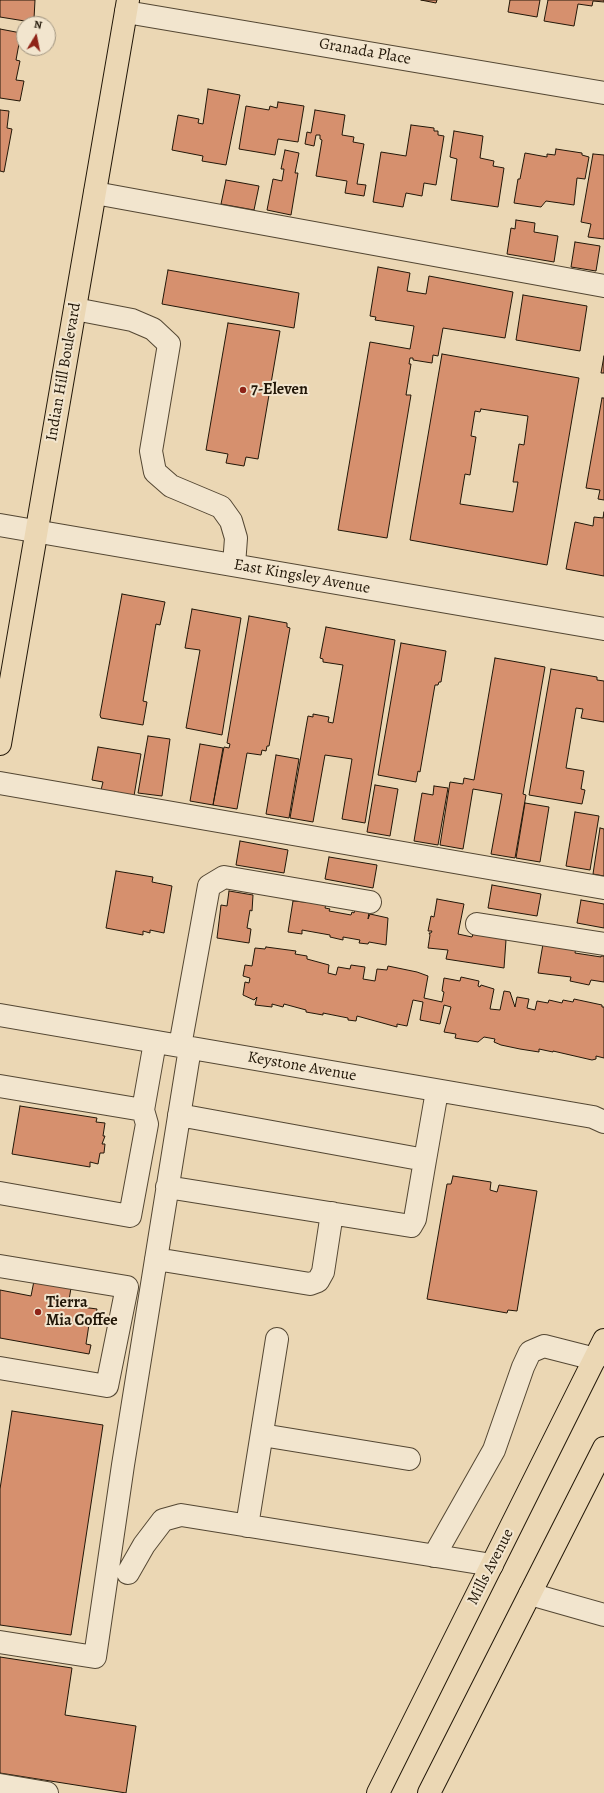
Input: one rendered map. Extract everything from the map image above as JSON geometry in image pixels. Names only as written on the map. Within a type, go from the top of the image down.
[{"type":"main road","name":"Indian Hill Boulevard","points":[[0,744],[5,690],[36,531],[127,6]]},
{"type":"main road","name":"Mills Avenue","points":[[378,1793],[599,1350]]},
{"type":"main road","points":[[428,1793],[604,1448]]},
{"type":"street","name":"Granada Place","points":[[127,6],[604,93]]},
{"type":"street","points":[[95,194],[604,286]]},
{"type":"street","points":[[75,309],[132,320],[153,329],[169,344],[151,451],[154,472],[171,486],[221,507],[231,521],[236,538],[234,565]]},
{"type":"street","name":"East Kingsley Avenue","points":[[0,526],[604,629]]},
{"type":"street","points":[[0,783],[604,888]]},
{"type":"street","points":[[0,1642],[95,1656],[123,1465],[179,1115],[185,1047],[209,886],[224,877],[370,902]]},
{"type":"street","points":[[477,924],[604,944]]},
{"type":"street","name":"Keystone Avenue","points":[[0,1015],[594,1117],[604,1122]]},
{"type":"street","points":[[0,1193],[130,1216],[147,1124],[143,1110],[155,1042]]},
{"type":"street","points":[[0,1086],[143,1110]]},
{"type":"street","points":[[168,1187],[411,1226],[415,1219],[438,1091]]},
{"type":"street","points":[[179,1115],[425,1160]]},
{"type":"street","points":[[156,1259],[310,1284],[318,1281],[323,1272],[332,1213]]},
{"type":"street","points":[[0,1266],[127,1287],[107,1386],[0,1368]]},
{"type":"street","points":[[247,1526],[277,1339]]},
{"type":"street","points":[[434,1556],[494,1450],[523,1367],[530,1352],[544,1346],[599,1350]]},
{"type":"street","points":[[262,1435],[410,1459]]},
{"type":"street","points":[[128,1573],[144,1545],[163,1520],[181,1515],[492,1565]]},
{"type":"street","points":[[530,1594],[604,1615]]},
{"type":"street","points":[[0,1785],[47,1793]]},
{"type":"building","points":[[0,0],[35,0],[34,16],[16,16],[16,20],[0,17]]},
{"type":"building","points":[[421,0],[437,0],[436,3]]},
{"type":"building","points":[[510,0],[540,0],[537,17],[508,12]]},
{"type":"building","points":[[548,0],[604,0],[604,2],[593,1],[592,6],[578,4],[574,26],[544,21]]},
{"type":"building","points":[[0,29],[16,32],[16,60],[20,61],[16,80],[24,81],[20,101],[0,98]]},
{"type":"building","points":[[208,89],[240,95],[226,165],[202,161],[203,156],[172,150],[178,115],[199,119],[198,123],[203,124]]},
{"type":"building","points":[[278,102],[304,106],[298,142],[278,139],[275,155],[239,149],[246,106],[269,110],[270,106],[277,108]]},
{"type":"building","points":[[0,110],[9,111],[7,128],[12,129],[4,172],[0,171]]},
{"type":"building","points":[[315,110],[345,115],[342,135],[354,137],[353,142],[364,144],[357,184],[366,185],[364,196],[345,193],[347,181],[316,176],[322,140],[320,139],[320,135],[316,135],[314,146],[305,144],[307,132],[311,133]]},
{"type":"building","points":[[411,125],[434,128],[434,131],[438,131],[438,135],[444,136],[436,185],[424,183],[422,196],[406,193],[403,207],[373,202],[381,152],[406,156]]},
{"type":"building","points":[[454,131],[483,136],[480,158],[494,161],[493,166],[504,168],[498,207],[451,200],[457,159],[450,157]]},
{"type":"building","points":[[556,149],[582,153],[582,155],[589,157],[585,179],[577,178],[574,205],[546,201],[541,207],[514,203],[518,179],[520,179],[525,153],[547,157],[547,154],[555,155]]},
{"type":"building","points":[[285,150],[299,153],[295,173],[298,173],[291,215],[267,210],[273,179],[282,181],[284,169],[281,169]]},
{"type":"building","points":[[593,154],[604,155],[604,239],[588,237],[591,224],[581,222]]},
{"type":"building","points":[[226,180],[259,186],[254,210],[221,204]]},
{"type":"building","points":[[516,220],[535,223],[534,232],[558,236],[554,262],[507,254],[511,228],[515,229]]},
{"type":"building","points":[[575,242],[600,246],[596,271],[571,267]]},
{"type":"building","points":[[378,267],[410,273],[407,291],[426,294],[429,276],[513,292],[505,338],[443,328],[438,356],[433,355],[432,363],[413,360],[413,358],[410,358],[409,364],[411,364],[406,395],[411,395],[387,538],[338,530],[370,342],[410,349],[414,326],[375,320],[376,317],[370,316]]},
{"type":"building","points":[[168,270],[299,293],[294,328],[162,304]]},
{"type":"building","points":[[523,295],[587,306],[580,351],[516,340]]},
{"type":"building","name":"7-Eleven","points":[[228,323],[280,331],[258,459],[246,457],[244,466],[226,463],[228,454],[206,450]]},
{"type":"building","points":[[442,354],[579,378],[547,565],[410,540]],"holes":[[[481,409],[528,416],[524,445],[519,444],[513,482],[518,482],[513,512],[460,504],[465,474],[470,475],[476,437],[471,436],[475,411],[480,412]]]},
{"type":"building","points":[[604,356],[604,373],[601,373]]},
{"type":"building","points":[[602,398],[604,398],[604,500],[598,499],[600,490],[586,488]]},
{"type":"building","points":[[604,512],[604,576],[566,569],[575,522],[593,526],[594,517],[603,518]]},
{"type":"building","points":[[122,594],[165,602],[160,625],[156,624],[143,701],[147,702],[143,725],[101,718],[100,715]]},
{"type":"building","points":[[192,609],[241,618],[222,735],[186,728],[200,650],[185,648]]},
{"type":"building","points":[[249,616],[287,623],[287,627],[290,628],[269,746],[267,746],[266,751],[262,750],[261,755],[247,753],[237,809],[213,805],[224,747],[229,748],[230,744],[227,743]]},
{"type":"building","points":[[326,627],[395,640],[365,823],[342,819],[352,759],[325,755],[313,822],[290,818],[308,716],[313,717],[313,714],[329,717],[328,722],[333,723],[343,665],[323,662],[323,659],[320,658]]},
{"type":"building","points":[[401,643],[446,651],[441,682],[439,682],[438,685],[435,685],[420,772],[418,771],[416,782],[378,775]]},
{"type":"building","points":[[495,658],[545,667],[523,794],[526,795],[515,858],[491,854],[502,794],[473,789],[463,849],[440,845],[450,782],[463,784],[464,778],[474,780]]},
{"type":"building","points":[[551,669],[597,677],[597,680],[604,681],[604,722],[581,718],[583,709],[576,708],[566,768],[584,771],[581,789],[585,790],[582,804],[529,795]]},
{"type":"building","points":[[148,736],[170,739],[162,796],[138,793]]},
{"type":"building","points":[[200,744],[223,748],[213,805],[190,801]]},
{"type":"building","points":[[98,747],[141,754],[134,796],[101,790],[103,782],[92,780]]},
{"type":"building","points":[[276,755],[299,759],[289,818],[266,814]]},
{"type":"building","points":[[375,785],[398,789],[390,836],[367,832]]},
{"type":"building","points":[[434,786],[448,788],[438,845],[414,841],[422,793],[433,795]]},
{"type":"building","points":[[525,803],[549,807],[540,862],[516,858]]},
{"type":"building","points":[[575,812],[599,816],[590,870],[566,866]]},
{"type":"building","points":[[600,828],[604,829],[604,876],[593,874]]},
{"type":"building","points":[[240,841],[288,850],[284,873],[236,865]]},
{"type":"building","points":[[329,857],[377,865],[373,888],[325,879]]},
{"type":"building","points":[[116,871],[153,877],[152,882],[172,886],[164,933],[150,930],[150,933],[143,931],[143,935],[106,928]]},
{"type":"building","points":[[492,885],[541,894],[537,916],[488,908]]},
{"type":"building","points":[[229,891],[253,895],[252,911],[250,910],[247,928],[251,929],[249,943],[217,938],[221,905],[227,906]]},
{"type":"building","points":[[437,899],[464,904],[458,934],[472,937],[474,931],[506,940],[504,968],[446,959],[448,950],[428,948],[429,933],[432,931],[428,931],[431,916],[434,917]]},
{"type":"building","points":[[581,900],[604,904],[604,928],[577,923]]},
{"type":"building","points":[[293,901],[326,904],[325,908],[330,909],[329,911],[351,915],[352,912],[354,913],[355,909],[369,912],[368,919],[370,914],[388,918],[386,945],[369,942],[368,944],[359,943],[360,940],[343,937],[343,940],[330,937],[330,935],[302,930],[302,934],[288,932]]},
{"type":"building","points":[[543,944],[576,947],[575,953],[601,957],[604,956],[604,982],[591,980],[589,985],[570,981],[571,977],[538,973]]},
{"type":"building","points":[[266,947],[296,951],[295,954],[307,956],[307,959],[329,965],[328,973],[336,975],[338,967],[350,969],[351,965],[365,967],[363,979],[375,981],[377,969],[387,970],[388,966],[417,972],[428,976],[424,998],[442,1002],[444,978],[460,981],[461,977],[479,981],[478,986],[480,987],[481,985],[494,989],[490,1009],[500,1010],[504,991],[510,992],[515,1007],[517,997],[529,999],[527,1008],[535,1010],[537,1001],[548,1003],[549,1000],[562,1003],[563,1000],[573,1002],[574,999],[602,1005],[602,1007],[604,1007],[604,1058],[596,1056],[596,1059],[592,1060],[553,1051],[539,1049],[539,1052],[520,1049],[501,1045],[494,1042],[495,1039],[484,1037],[478,1042],[455,1038],[456,1034],[444,1032],[451,1007],[444,1005],[440,1024],[420,1020],[423,1002],[413,1000],[407,1026],[397,1024],[397,1027],[357,1016],[356,1021],[323,1013],[323,1015],[306,1012],[306,1010],[284,1004],[283,1007],[272,1004],[272,1007],[255,1005],[257,997],[254,1000],[243,995],[245,982],[249,983],[250,978],[243,976],[245,965],[252,966],[255,948],[265,949]]},
{"type":"building","points":[[20,1106],[97,1118],[96,1122],[105,1123],[103,1136],[105,1136],[102,1144],[105,1144],[104,1153],[100,1153],[98,1164],[90,1162],[90,1167],[12,1154]]},
{"type":"building","points":[[453,1176],[491,1182],[490,1190],[497,1192],[499,1185],[537,1191],[517,1311],[508,1310],[507,1313],[427,1299],[447,1184],[451,1184]]},
{"type":"building","points":[[34,1281],[71,1288],[69,1300],[82,1302],[82,1307],[97,1309],[95,1319],[90,1318],[86,1344],[91,1345],[89,1354],[0,1338],[0,1290],[31,1296]]},
{"type":"building","points":[[12,1411],[103,1425],[71,1635],[0,1625],[0,1489]]},
{"type":"building","points":[[0,1657],[72,1668],[65,1715],[136,1726],[126,1793],[0,1773]]},
{"type":"place","name":"7-Eleven","points":[[243,390]]},
{"type":"place","name":"Tierra Mia Coffee","points":[[38,1312]]}]
